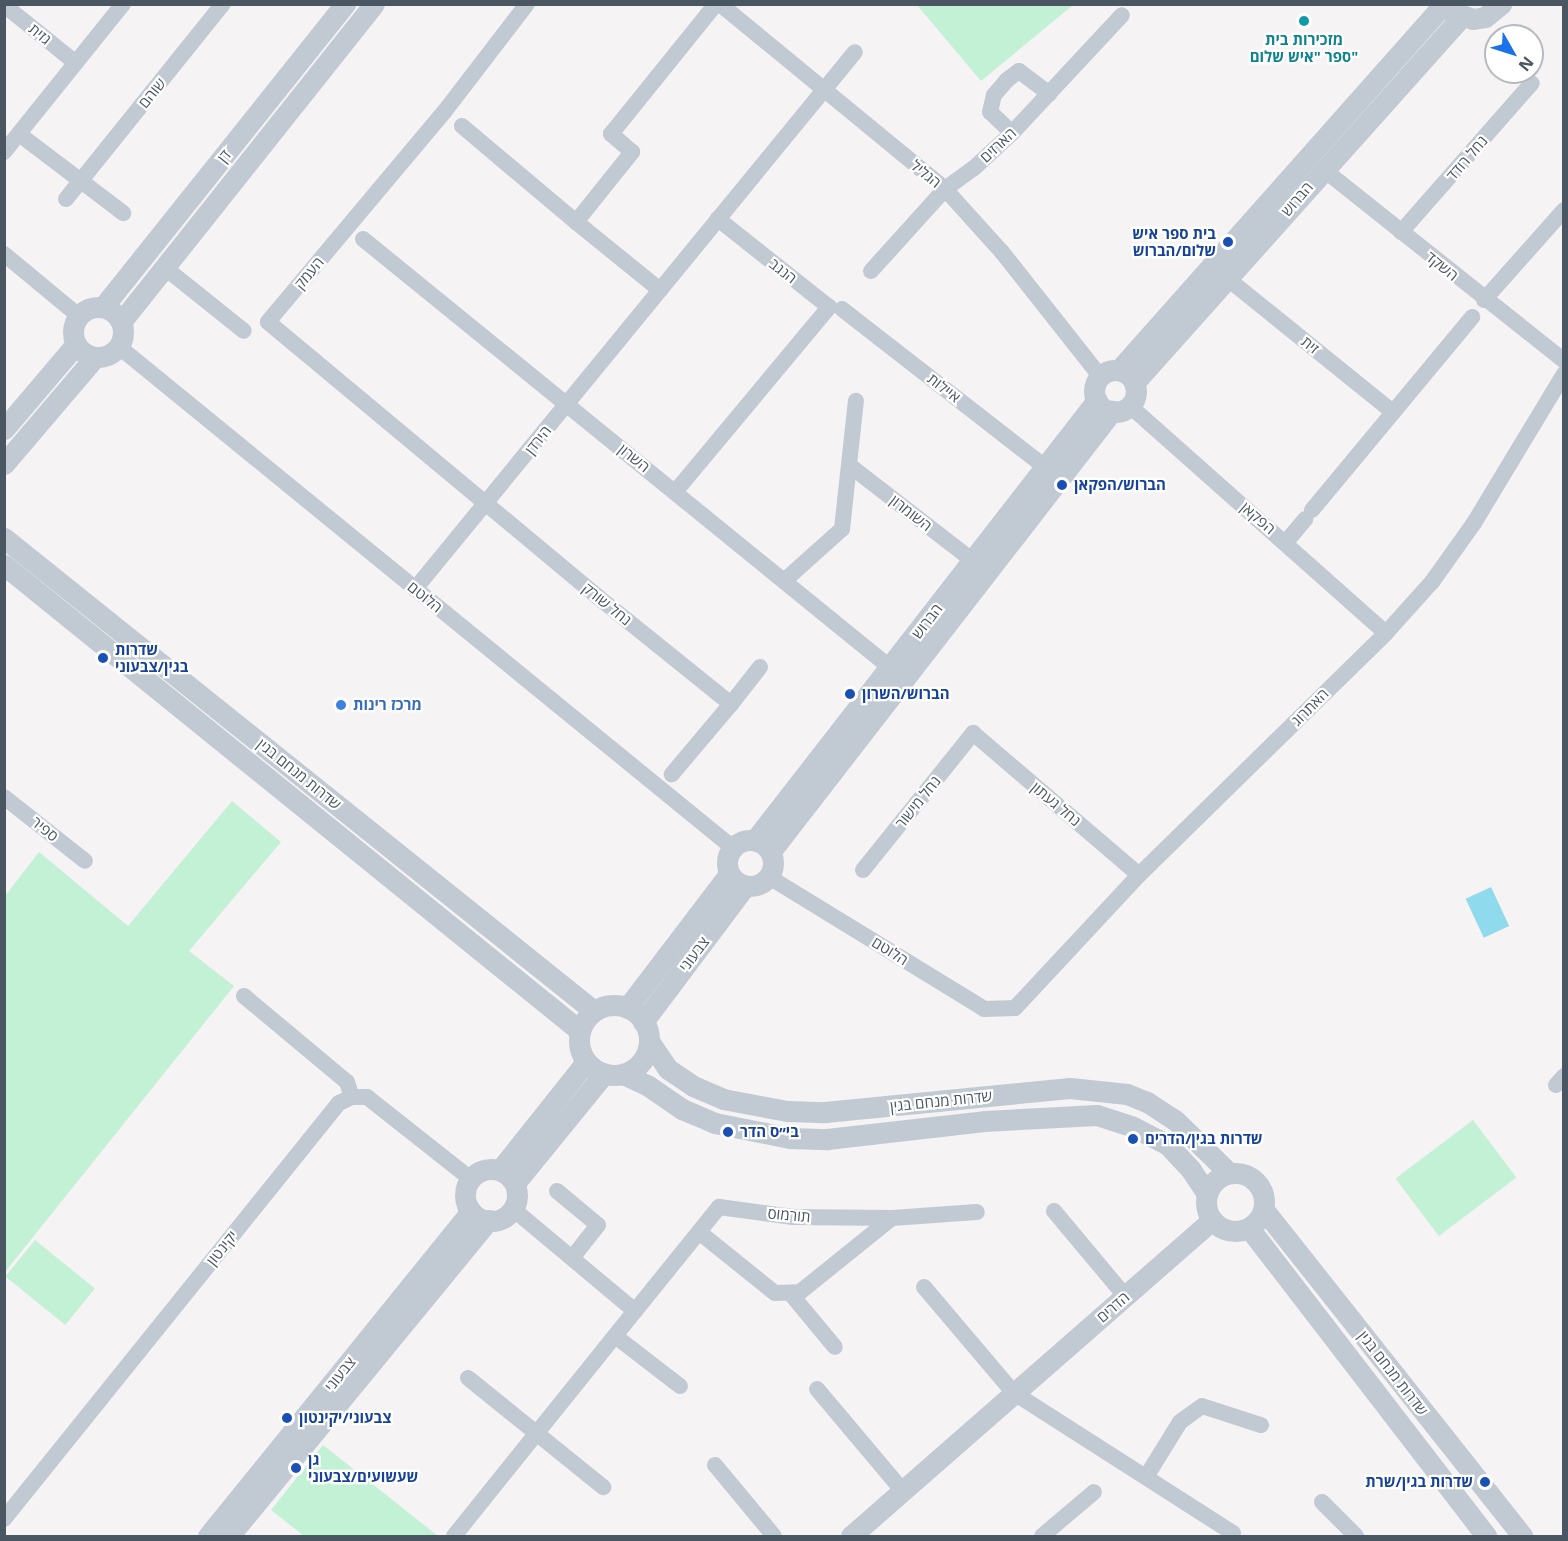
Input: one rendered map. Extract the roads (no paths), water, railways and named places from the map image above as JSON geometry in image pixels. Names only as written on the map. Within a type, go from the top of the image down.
[{"type":"street","points":[[4,152],[123,4]]},
{"type":"street","name":"שוהם","points":[[66,199],[223,4]]},
{"type":"street","name":"דן","points":[[103,308],[345,4]]},
{"type":"street","name":"דן","points":[[120,322],[374,4]]},
{"type":"street","name":"העמק","points":[[485,503],[268,322],[437,120],[527,4]]},
{"type":"street","points":[[576,222],[632,152],[611,134],[718,4]]},
{"type":"street","name":"הגליל","points":[[718,4],[945,189],[1118,376]]},
{"type":"street","points":[[1450,9],[1485,17],[1501,4]]},
{"type":"street","name":"גזית","points":[[4,5],[76,63]]},
{"type":"street","name":"הברוש","points":[[1118,376],[1227,279],[1323,169],[1450,9]]},
{"type":"street","name":"הברוש","points":[[1118,376],[1450,9]]},
{"type":"street","name":"הארזים","points":[[871,271],[945,189],[974,168],[1012,133],[1122,15]]},
{"type":"street","points":[[718,219],[855,52]]},
{"type":"street","points":[[1012,133],[990,112],[994,95],[1007,80],[1019,70],[1049,93]]},
{"type":"street","name":"נחל רודד","points":[[1401,232],[1531,84]]},
{"type":"street","points":[[462,126],[660,290]]},
{"type":"street","points":[[19,134],[123,213]]},
{"type":"street","name":"השקד","points":[[1323,169],[1563,361]]},
{"type":"street","points":[[1484,300],[1563,210]]},
{"type":"street","name":"הירדן","points":[[415,589],[718,219]]},
{"type":"street","name":"הנגב","points":[[675,492],[829,307],[718,219]]},
{"type":"street","name":"השרון","points":[[363,239],[897,673]]},
{"type":"street","points":[[4,254],[79,316]]},
{"type":"street","points":[[164,267],[244,331]]},
{"type":"street","name":"זית","points":[[1227,279],[1393,412]]},
{"type":"street","points":[[89,308],[103,308],[114,312],[120,322],[123,335],[118,346],[110,354],[95,357],[81,350],[76,344],[73,328],[79,316],[89,308]]},
{"type":"street","name":"איילות","points":[[842,309],[1046,467]]},
{"type":"street","points":[[1286,542],[1472,317]]},
{"type":"street","points":[[4,429],[76,344]]},
{"type":"street","name":"הלוטם","points":[[118,346],[733,848]]},
{"type":"street","points":[[4,464],[95,357]]},
{"type":"street","name":"האתרוג","points":[[1015,1008],[1139,875],[1386,633],[1431,582],[1474,523],[1563,374]]},
{"type":"street","points":[[1118,376],[1136,395],[1113,406],[1095,388],[1118,376]]},
{"type":"street","points":[[784,581],[842,529],[856,401]]},
{"type":"street","name":"הברוש","points":[[897,673],[973,561],[1046,467],[1113,406]]},
{"type":"street","name":"הברוש","points":[[763,846],[897,673],[1113,406]]},
{"type":"street","name":"הפקאן","points":[[1113,406],[1286,542],[1386,633]]},
{"type":"street","name":"השומרון","points":[[849,465],[973,561]]},
{"type":"street","name":"נחל שורק","points":[[485,503],[731,704]]},
{"type":"street","name":"שדרות מנחם בגין","points":[[4,538],[594,1011]]},
{"type":"street","name":"שדרות מנחם בגין","points":[[4,565],[580,1031]]},
{"type":"street","points":[[672,774],[760,667]]},
{"type":"street","name":"נחל געתון","points":[[972,733],[1139,875]]},
{"type":"street","name":"נחל מישור","points":[[863,870],[972,733]]},
{"type":"street","name":"ספיר","points":[[4,796],[85,861]]},
{"type":"street","points":[[742,841],[763,846],[773,866],[769,877],[754,886],[737,880],[727,859],[733,848],[742,841]]},
{"type":"street","name":"הלוטם","points":[[769,877],[984,1009],[1015,1008]]},
{"type":"street","name":"צבעוני","points":[[627,1008],[737,880]]},
{"type":"street","name":"צבעוני","points":[[646,1031],[737,880]]},
{"type":"street","points":[[244,996],[347,1082],[352,1097],[367,1097],[471,1179]]},
{"type":"street","points":[[507,1177],[613,1074],[641,1061],[646,1031],[627,1008],[616,1005],[594,1011],[580,1031],[579,1042],[586,1062],[613,1074]]},
{"type":"street","name":"שדרות מנחם בגין","points":[[646,1031],[668,1069],[693,1086],[723,1099],[787,1111],[825,1112],[1070,1088],[1127,1094],[1147,1102],[1175,1120],[1229,1173]]},
{"type":"street","points":[[507,1177],[586,1062]]},
{"type":"street","name":"שדרות מנחם בגין","points":[[613,1074],[647,1085],[682,1109],[715,1123],[789,1138],[827,1139],[984,1121],[1097,1115],[1134,1126],[1168,1145],[1191,1170],[1207,1194]]},
{"type":"street","name":"יקינטון","points":[[4,1519],[339,1102],[352,1097]]},
{"type":"street","points":[[484,1170],[507,1177],[516,1201],[513,1209],[502,1218],[480,1216],[466,1195],[471,1179],[484,1170]]},
{"type":"street","points":[[1229,1173],[1244,1174],[1259,1184],[1265,1199],[1264,1210],[1258,1222],[1250,1228],[1229,1231],[1212,1220],[1206,1204],[1207,1194],[1212,1184],[1229,1173]]},
{"type":"street","points":[[557,1191],[598,1225],[572,1258]]},
{"type":"street","name":"תורמוס","points":[[458,1535],[719,1206],[793,1217],[892,1218],[977,1212]]},
{"type":"street","points":[[513,1209],[634,1311]]},
{"type":"street","name":"שדרות מנחם בגין","points":[[1264,1210],[1522,1536]]},
{"type":"street","points":[[1054,1211],[1125,1296]]},
{"type":"street","name":"צבעוני","points":[[208,1536],[480,1216]]},
{"type":"street","name":"צבעוני","points":[[229,1536],[480,1216]]},
{"type":"street","points":[[699,1232],[775,1293],[790,1293],[800,1292],[892,1218]]},
{"type":"street","name":"הדרים","points":[[851,1536],[1212,1220]]},
{"type":"street","name":"שדרות מנחם בגין","points":[[1250,1228],[1486,1536]]},
{"type":"street","points":[[924,1287],[1014,1393],[1233,1533]]},
{"type":"street","points":[[790,1293],[835,1347]]},
{"type":"street","points":[[615,1336],[680,1386]]},
{"type":"street","points":[[468,1378],[536,1435],[603,1486]]},
{"type":"street","points":[[817,1389],[903,1491]]},
{"type":"street","points":[[1146,1477],[1180,1422],[1202,1406],[1261,1425]]},
{"type":"street","points":[[715,1465],[774,1536]]},
{"type":"street","points":[[1042,1536],[1094,1492]]},
{"type":"street","points":[[1322,1502],[1356,1536]]},
{"type":"water","points":[[1491,887],[1509,926],[1484,938],[1466,899]]},
{"type":"place","name":"מזכירות בית ספר \"איש שלום\"","points":[[1304,21]]},
{"type":"place","name":"בית ספר איש שלום/הברוש","points":[[1228,242]]},
{"type":"place","name":"הברוש/הפקאן","points":[[1062,485]]},
{"type":"place","name":"שדרות בגין/צבעוני","points":[[103,658]]},
{"type":"place","name":"הברוש/השרון","points":[[850,694]]},
{"type":"place","name":"מרכז רינות","points":[[341,705]]},
{"type":"place","name":"בי״ס הדר","points":[[728,1132]]},
{"type":"place","name":"שדרות בגין/הדרים","points":[[1133,1139]]},
{"type":"place","name":"צבעוני/יקינטון","points":[[287,1418]]},
{"type":"place","name":"גן שעשועים/צבעוני","points":[[296,1468]]},
{"type":"place","name":"שדרות בגין/שרת","points":[[1485,1482]]}]
